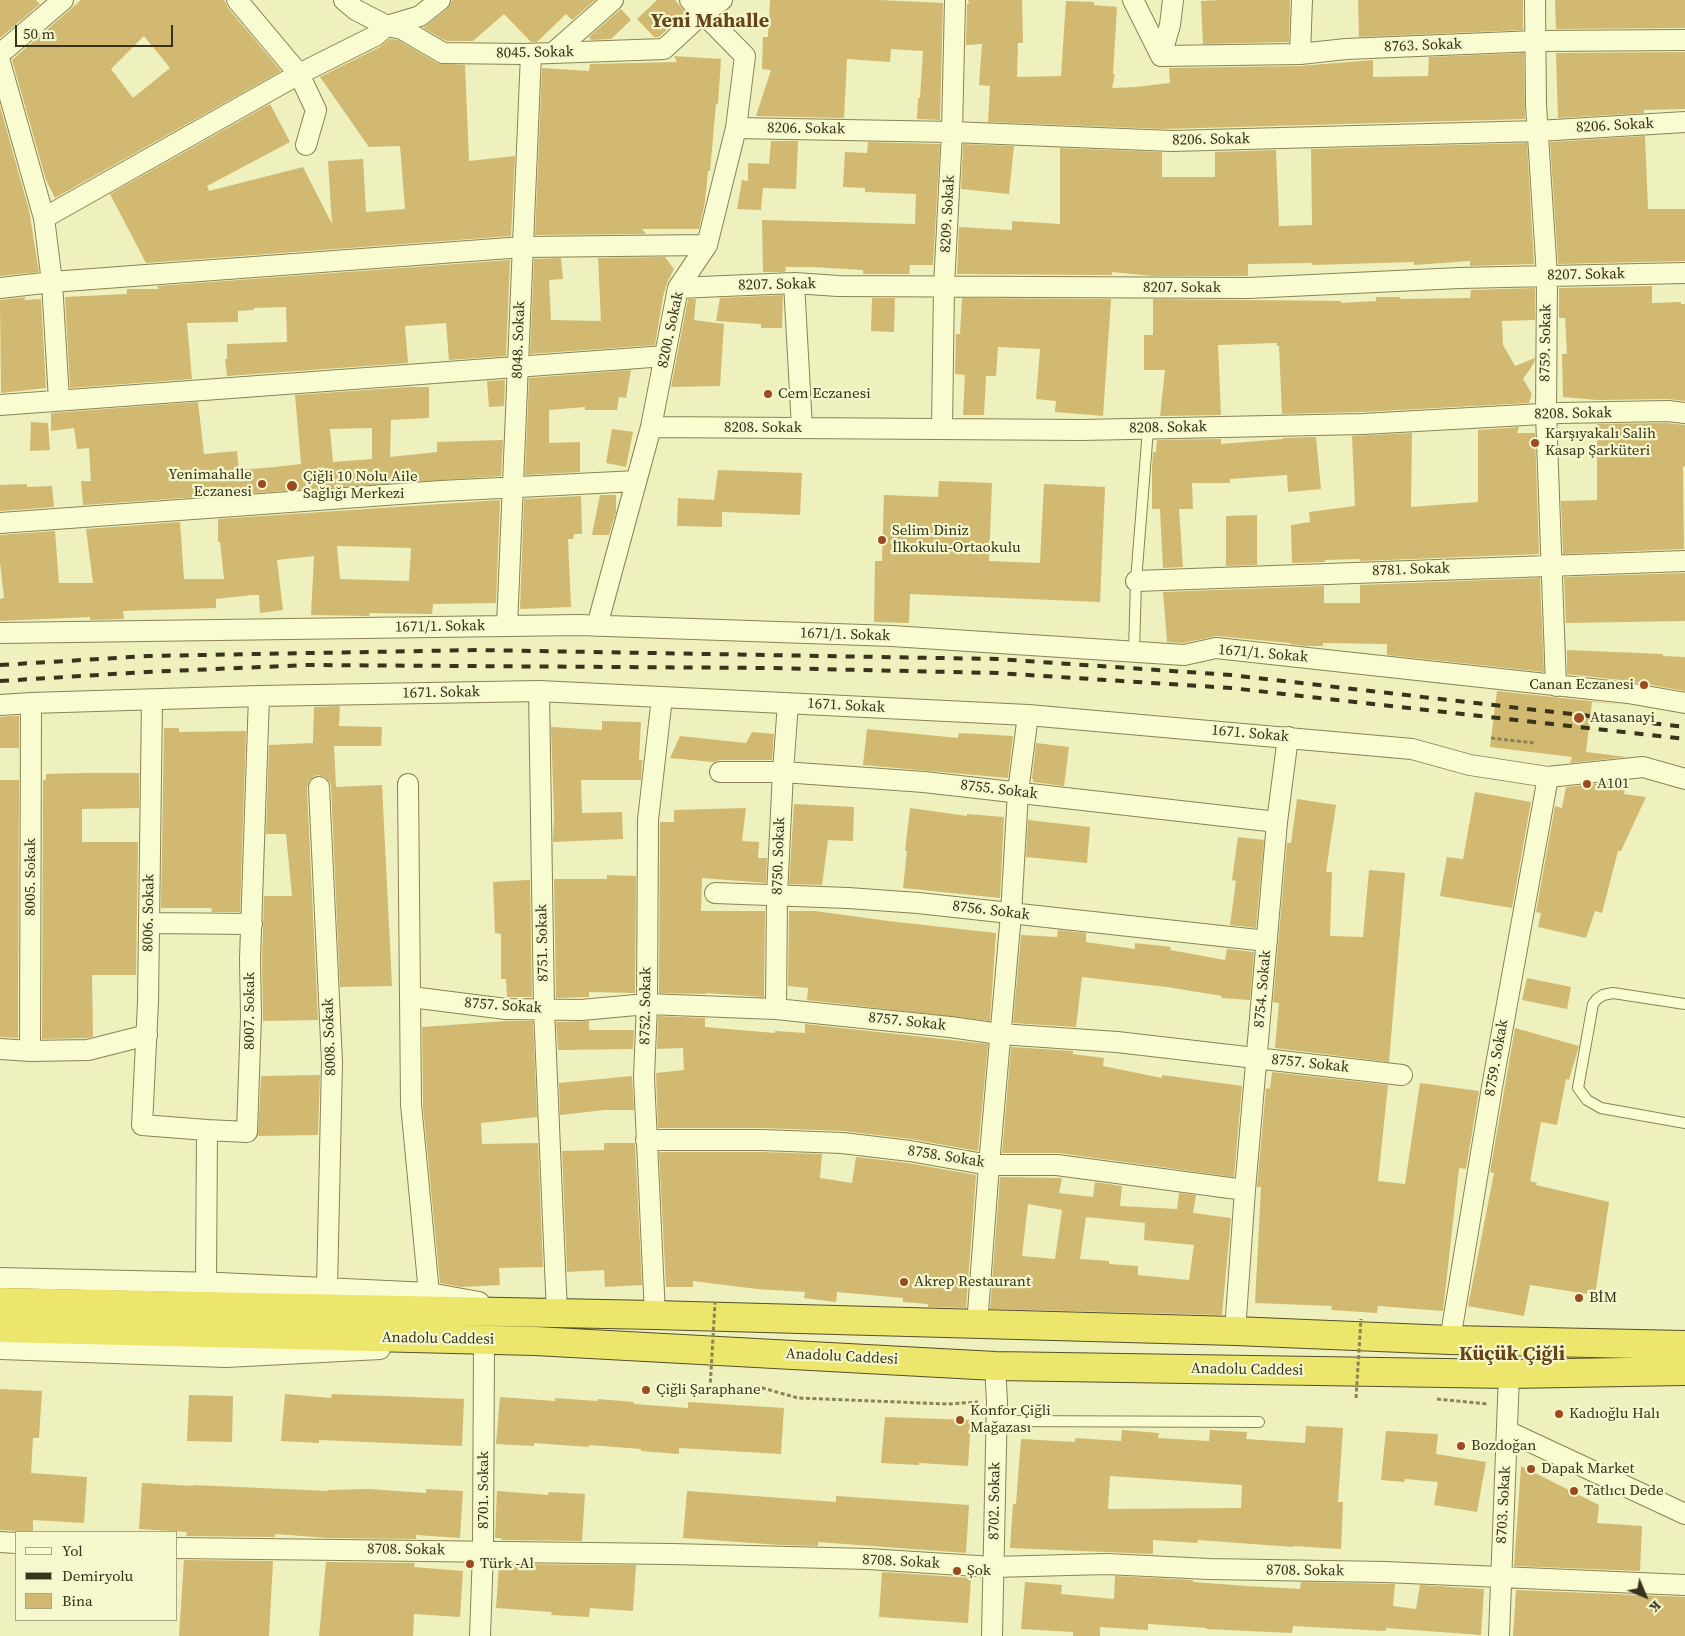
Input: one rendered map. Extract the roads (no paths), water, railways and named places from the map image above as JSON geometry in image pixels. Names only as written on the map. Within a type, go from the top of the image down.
[{"type":"highway","name":"Anadolu Caddesi","points":[[0,1302],[655,1315],[1235,1331],[1450,1340],[1685,1345]]},
{"type":"highway","name":"Anadolu Caddesi","points":[[0,1328],[535,1341],[995,1366],[1509,1374],[1685,1372]]},
{"type":"street","points":[[0,54],[63,0]]},
{"type":"street","name":"8045. Sokak","points":[[344,0],[356,10],[387,26],[402,29],[443,53],[531,54],[664,49],[696,7],[722,0]]},
{"type":"street","points":[[44,218],[298,74],[375,36],[387,26],[420,16],[440,0]]},
{"type":"street","points":[[553,53],[613,0]]},
{"type":"street","name":"8209. Sokak","points":[[942,428],[944,286],[952,132],[955,0]]},
{"type":"street","points":[[1133,0],[1161,56]]},
{"type":"street","points":[[1161,56],[1170,25],[1173,0]]},
{"type":"street","points":[[1300,54],[1302,0]]},
{"type":"street","name":"8759. Sokak","points":[[1535,0],[1538,131],[1547,276],[1546,414],[1556,686]]},
{"type":"street","points":[[240,1],[298,74],[316,110],[306,145]]},
{"type":"street","name":"8200. Sokak","points":[[597,626],[650,427],[678,288],[707,245],[736,128],[745,56],[696,7]]},
{"type":"street","name":"8763. Sokak","points":[[1161,56],[1300,54],[1346,49],[1536,41],[1685,40]]},
{"type":"street","name":"8048. Sokak","points":[[507,626],[531,54]]},
{"type":"street","points":[[0,62],[44,218],[52,282],[59,400]]},
{"type":"street","name":"8206. Sokak","points":[[736,128],[952,132],[1172,141],[1538,131],[1685,122]]},
{"type":"street","points":[[0,288],[52,282],[523,247],[707,245]]},
{"type":"street","name":"8207. Sokak","points":[[678,288],[794,283],[838,286],[1248,288],[1460,278],[1685,273]]},
{"type":"street","points":[[794,283],[802,428]]},
{"type":"street","points":[[0,405],[665,356]]},
{"type":"street","name":"8208. Sokak","points":[[650,427],[1082,430],[1363,424],[1546,414],[1668,411],[1685,413]]},
{"type":"street","points":[[0,523],[432,492],[636,481]]},
{"type":"street","name":"8781. Sokak","points":[[1136,581],[1685,561]]},
{"type":"street","name":"1671/1. Sokak","points":[[0,633],[597,626],[892,636],[1184,655],[1216,648],[1628,693],[1685,703]]},
{"type":"street","name":"1671. Sokak","points":[[0,706],[31,703],[259,696],[539,691],[1028,715],[1412,749],[1470,765],[1548,777],[1643,767],[1685,779]]},
{"type":"street","name":"8751. Sokak","points":[[539,691],[546,1313]]},
{"type":"street","name":"8007. Sokak","points":[[206,1130],[247,1132],[251,1016],[250,959],[259,696]]},
{"type":"street","name":"8752. Sokak","points":[[655,1315],[644,1078],[647,1004],[648,820],[662,697]]},
{"type":"street","name":"8006. Sokak","points":[[152,700],[147,1036],[142,1125],[206,1130]]},
{"type":"street","name":"8005. Sokak","points":[[30,1051],[31,703]]},
{"type":"street","name":"8750. Sokak","points":[[776,1009],[777,895],[788,704]]},
{"type":"street","points":[[978,1325],[988,1165],[1011,914],[1018,792],[1028,715]]},
{"type":"street","name":"8754. Sokak","points":[[1235,1331],[1245,1190],[1277,822],[1288,737]]},
{"type":"street","name":"8755. Sokak","points":[[720,772],[783,772],[924,782],[1277,822]]},
{"type":"street","name":"8759. Sokak","points":[[1450,1340],[1492,1087],[1548,777]]},
{"type":"street","points":[[408,784],[411,1104],[429,1293]]},
{"type":"street","name":"8008. Sokak","points":[[319,787],[332,1062],[327,1288]]},
{"type":"street","name":"8756. Sokak","points":[[715,893],[909,902],[1267,941]]},
{"type":"street","points":[[149,923],[252,924]]},
{"type":"street","name":"8757. Sokak","points":[[411,997],[506,1009],[581,1010],[647,1004],[776,1009],[950,1026],[1000,1034],[1117,1042],[1402,1075]]},
{"type":"street","points":[[0,1049],[30,1051],[88,1050],[147,1036]]},
{"type":"street","points":[[206,1130],[206,1282]]},
{"type":"street","name":"8758. Sokak","points":[[646,1140],[762,1140],[842,1143],[910,1151],[988,1165],[1057,1165],[1245,1190]]},
{"type":"street","points":[[0,1278],[206,1282],[429,1293],[546,1313]]},
{"type":"street","points":[[0,1349],[226,1357],[535,1341]]},
{"type":"street","name":"8701. Sokak","points":[[480,1636],[483,1551],[484,1343]]},
{"type":"street","name":"8702. Sokak","points":[[992,1636],[997,1411],[995,1366]]},
{"type":"street","name":"8703. Sokak","points":[[1499,1636],[1509,1374]]},
{"type":"street","points":[[1507,1431],[1685,1514]]},
{"type":"street","points":[[0,1542],[15,1543]]},
{"type":"street","name":"8708. Sokak","points":[[178,1548],[483,1551],[868,1559],[994,1567],[1106,1564],[1209,1570],[1385,1572],[1685,1585]]},
{"type":"lane","points":[[1134,652],[1136,581],[1148,429]]},
{"type":"lane","points":[[1685,1004],[1613,993],[1603,994],[1593,1004],[1578,1088],[1587,1100],[1601,1108],[1685,1123]]},
{"type":"lane","points":[[997,1411],[1259,1422]]},
{"type":"railway","points":[[0,665],[148,656],[477,650],[997,659],[1231,675],[1685,727]]},
{"type":"railway","points":[[0,681],[308,665],[770,668],[997,673],[1231,688],[1685,739]]},
{"type":"place","name":"Cem Eczanesi","points":[[768,394]]},
{"type":"place","name":"Karşıyakalı Salih Kasap Şarküteri","points":[[1535,443]]},
{"type":"place","name":"Yenimahalle Eczanesi","points":[[262,484]]},
{"type":"place","name":"Çiğli 10 Nolu Aile Sağlığı Merkezi","points":[[292,486]]},
{"type":"place","name":"Selim Diniz İlkokulu-Ortaokulu","points":[[882,540]]},
{"type":"place","name":"Canan Eczanesi","points":[[1644,685]]},
{"type":"place","name":"Atasanayi","points":[[1579,718]]},
{"type":"place","name":"A101","points":[[1587,784]]},
{"type":"place","name":"Akrep Restaurant","points":[[904,1282]]},
{"type":"place","name":"BİM","points":[[1579,1298]]},
{"type":"place","name":"Çiğli Şaraphane","points":[[646,1390]]},
{"type":"place","name":"Kadıoğlu Halı","points":[[1559,1414]]},
{"type":"place","name":"Konfor Çiğli Mağazası","points":[[960,1420]]},
{"type":"place","name":"Bozdoğan","points":[[1461,1446]]},
{"type":"place","name":"Dapak Market","points":[[1531,1469]]},
{"type":"place","name":"Tatlıcı Dede","points":[[1574,1491]]},
{"type":"place","name":"Türk -Al","points":[[470,1564]]},
{"type":"place","name":"Şok","points":[[957,1571]]},
{"type":"district","name":"Yeni Mahalle","points":[[710,22]]},
{"type":"district","name":"Küçük Çiğli","points":[[1512,1355]]}]
